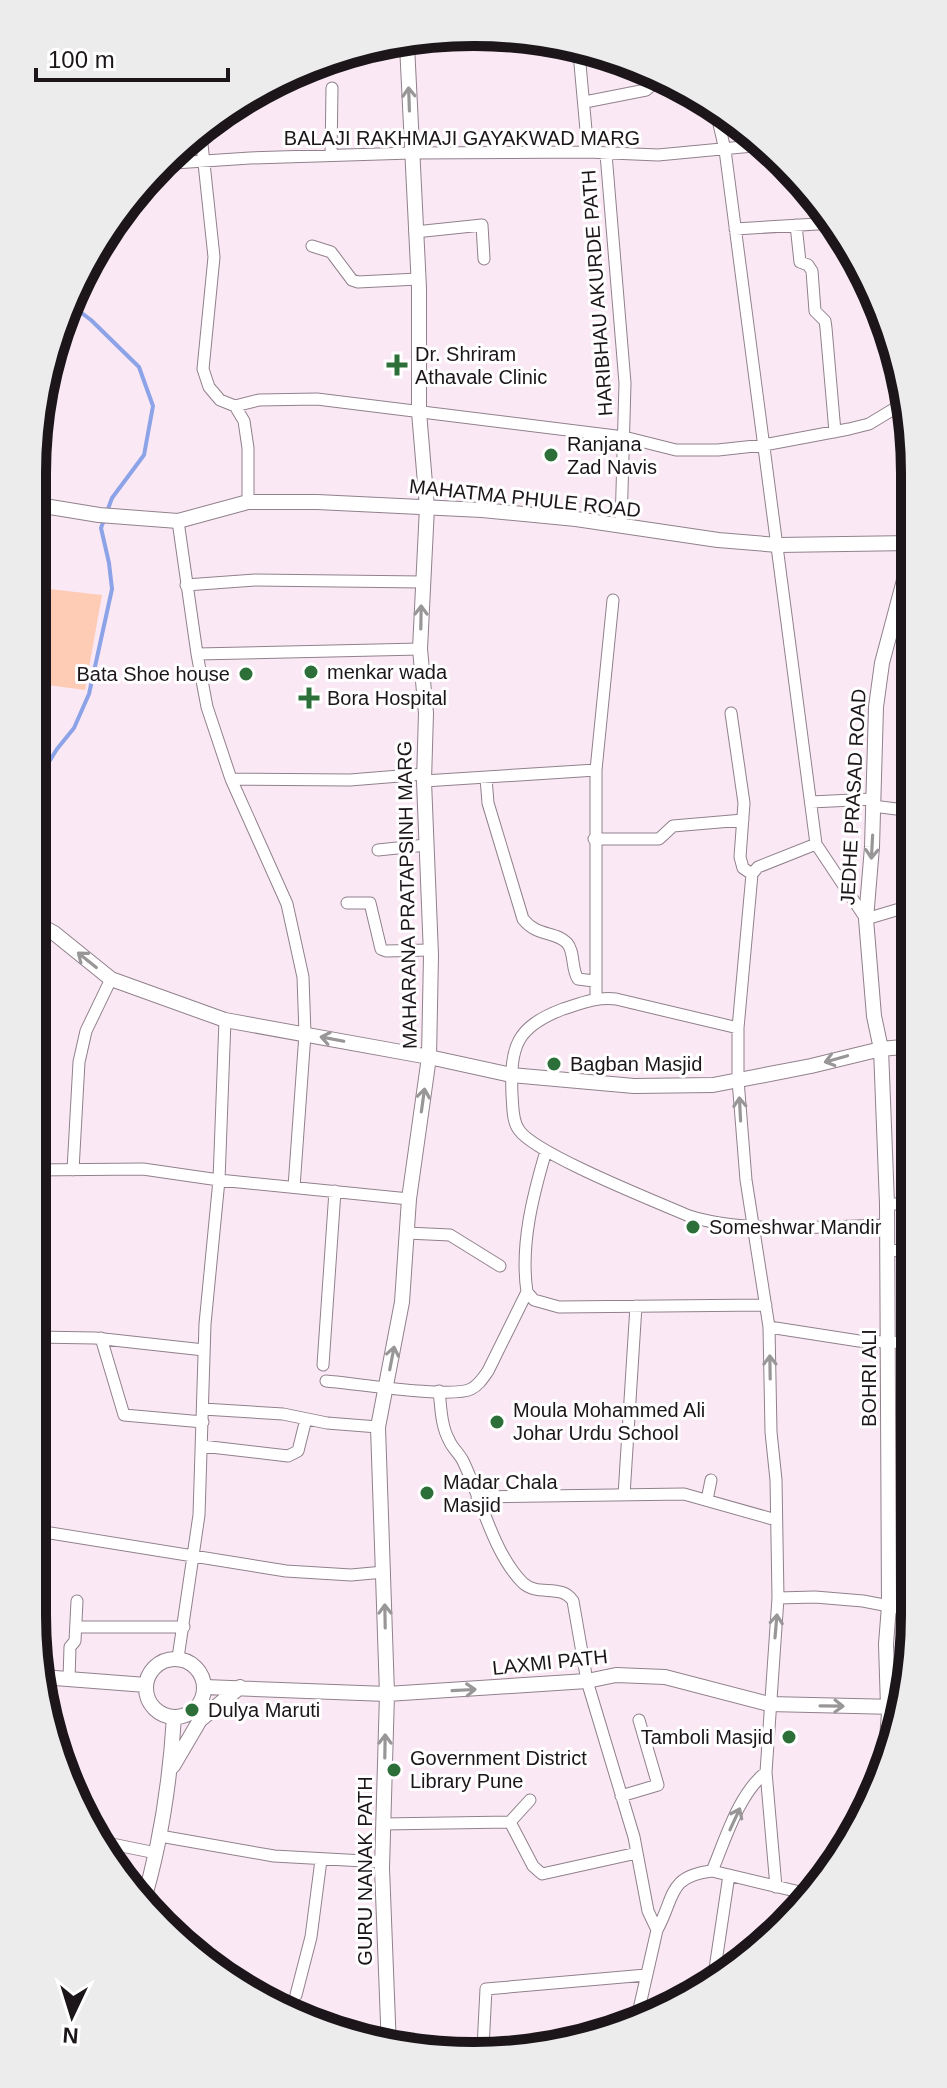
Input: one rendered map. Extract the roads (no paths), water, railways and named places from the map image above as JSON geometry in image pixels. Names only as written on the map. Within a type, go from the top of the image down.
[{"type":"street","name":"MAHARANA PRATAPSINH MARG","points":[[387,1694],[378,1427],[402,1302],[409,1199],[429,1057],[430,950],[424,778],[426,713],[420,649],[427,507],[419,412],[418,279],[407,52]]},
{"type":"street","points":[[580,60],[588,152]]},
{"type":"street","points":[[585,102],[646,90],[652,85]]},
{"type":"street","points":[[331,155],[332,88]]},
{"type":"street","points":[[719,123],[725,150],[816,844],[866,919],[901,909]]},
{"type":"street","points":[[201,144],[214,257],[203,369],[209,387],[220,400],[235,406],[259,400],[304,399],[624,437],[676,450],[764,445],[835,432],[869,424],[896,408]]},
{"type":"street","name":"BALAJI RAKHMAJI GAYAKWAD MARG","points":[[180,163],[411,153],[588,152],[658,155],[749,147]]},
{"type":"street","name":"HARIBHAU AKURDE PATH","points":[[606,154],[622,326],[624,437],[621,526]]},
{"type":"street","points":[[735,229],[820,224]]},
{"type":"street","points":[[415,232],[482,225],[484,259]]},
{"type":"street","points":[[796,225],[800,262],[812,271],[815,311],[825,321],[835,401],[835,432]]},
{"type":"street","points":[[312,246],[331,252],[352,280],[358,282],[418,279]]},
{"type":"street","points":[[235,406],[244,421],[248,448],[248,502]]},
{"type":"street","name":"MAHATMA PHULE ROAD","points":[[46,506],[99,515],[178,521],[248,502],[317,502],[482,510],[778,545],[901,543]]},
{"type":"street","points":[[178,521],[207,707],[231,779],[287,904],[303,977],[305,1034],[294,1187]]},
{"type":"street","points":[[186,585],[255,580],[422,582]]},
{"type":"street","name":"JEDHE PRASAD ROAD","points":[[881,1049],[874,1016],[866,919],[876,707],[882,663],[901,591]]},
{"type":"street","points":[[596,997],[596,770],[613,600]]},
{"type":"street","points":[[197,654],[420,649]]},
{"type":"street","points":[[731,713],[744,803],[740,857],[743,868],[752,874]]},
{"type":"street","points":[[231,779],[486,778],[596,770]]},
{"type":"street","points":[[486,778],[488,803],[523,919],[537,932],[565,941],[578,979],[594,981]]},
{"type":"street","points":[[811,802],[873,802],[901,808]]},
{"type":"street","points":[[594,839],[659,839],[673,826],[743,820]]},
{"type":"street","points":[[776,1887],[766,1772],[778,1598],[776,1480],[771,1432],[769,1327],[742,1143],[738,1028],[752,874],[758,867],[816,844]]},
{"type":"street","points":[[378,850],[426,845]]},
{"type":"street","points":[[347,903],[370,903],[381,949],[430,950]]},
{"type":"street","points":[[46,929],[111,979],[225,1020],[511,1075],[634,1086],[713,1085],[901,1047]]},
{"type":"street","points":[[73,1170],[79,1062],[86,1031],[111,979]]},
{"type":"street","points":[[738,1028],[596,997],[532,1023],[523,1031],[516,1047],[511,1075],[514,1118],[518,1130],[546,1151],[709,1223],[755,1226],[888,1225]]},
{"type":"street","points":[[178,1658],[199,1515],[204,1350],[219,1180],[225,1020]]},
{"type":"street","name":"BOHRI ALI","points":[[881,1049],[889,1343],[889,1606],[886,1644],[892,1703]]},
{"type":"street","points":[[326,1381],[439,1391],[468,1391],[480,1383],[527,1292],[525,1255],[535,1190],[546,1151]]},
{"type":"street","points":[[46,1170],[143,1169],[219,1180],[409,1199]]},
{"type":"street","points":[[323,1365],[335,1191]]},
{"type":"street","points":[[887,1204],[901,1204]]},
{"type":"street","points":[[407,1233],[450,1235],[500,1266]]},
{"type":"street","points":[[888,1250],[901,1251]]},
{"type":"street","points":[[527,1292],[534,1300],[559,1307],[766,1305]]},
{"type":"street","points":[[624,1495],[636,1306]]},
{"type":"street","points":[[769,1327],[901,1343]]},
{"type":"street","points":[[46,1337],[101,1338],[204,1350]]},
{"type":"street","points":[[101,1338],[124,1415],[203,1422]]},
{"type":"street","points":[[439,1391],[448,1440],[462,1459],[500,1551],[523,1582],[533,1589],[557,1590],[568,1594],[573,1601],[587,1681],[637,1853],[648,1911],[657,1930]]},
{"type":"street","points":[[203,1409],[283,1414],[378,1427]]},
{"type":"street","points":[[202,1446],[288,1456],[298,1451],[306,1419]]},
{"type":"street","points":[[707,1500],[711,1480]]},
{"type":"street","points":[[477,1497],[684,1494],[776,1520]]},
{"type":"street","points":[[46,1532],[194,1557],[328,1574],[384,1572]]},
{"type":"street","points":[[778,1598],[815,1597],[901,1608]]},
{"type":"street","points":[[69,1679],[77,1601]]},
{"type":"street","points":[[76,1627],[184,1627]]},
{"type":"street","points":[[178,1658],[194,1665],[204,1679],[205,1687],[199,1705],[192,1712],[174,1717],[153,1707],[146,1693],[146,1685],[157,1665],[178,1658]]},
{"type":"street","name":"LAXMI PATH","points":[[205,1687],[387,1694],[587,1681],[616,1675],[665,1677],[769,1704],[891,1707]]},
{"type":"street","points":[[51,1678],[146,1685]]},
{"type":"street","points":[[171,1769],[200,1720],[240,1687]]},
{"type":"street","name":"GURU NANAK PATH","points":[[387,1694],[382,1862],[388,2034]]},
{"type":"street","points":[[146,1889],[160,1836],[171,1769],[174,1717]]},
{"type":"street","points":[[621,1796],[658,1785],[639,1720]]},
{"type":"street","points":[[712,1871],[745,1796],[766,1772]]},
{"type":"street","points":[[383,1824],[510,1822],[530,1800]]},
{"type":"street","points":[[510,1822],[533,1866],[542,1874],[637,1853]]},
{"type":"street","points":[[160,1836],[274,1856],[382,1862]]},
{"type":"street","points":[[113,1844],[156,1853]]},
{"type":"street","points":[[296,1995],[311,1937],[321,1860]]},
{"type":"street","points":[[639,2008],[657,1930],[665,1916],[670,1895],[686,1876],[712,1871],[798,1892]]},
{"type":"street","points":[[715,1967],[729,1875]]},
{"type":"street","points":[[483,2042],[486,1989],[646,1975]]},
{"type":"waterway","points":[[46,767],[74,728],[89,694],[112,589],[101,528],[112,498],[144,455],[153,406],[139,367],[79,311]]},
{"type":"place","name":"Dr. Shriram Athavale Clinic","points":[[397,365]]},
{"type":"place","name":"Ranjana Zad Navis","points":[[551,455]]},
{"type":"place","name":"menkar wada","points":[[311,672]]},
{"type":"place","name":"Bata Shoe house","points":[[246,674]]},
{"type":"place","name":"Bora Hospital","points":[[309,698]]},
{"type":"place","name":"Bagban Masjid","points":[[554,1064]]},
{"type":"place","name":"Someshwar Mandir","points":[[693,1227]]},
{"type":"place","name":"Moula Mohammed Ali Johar Urdu School","points":[[497,1422]]},
{"type":"place","name":"Madar Chala Masjid","points":[[427,1493]]},
{"type":"place","name":"Dulya Maruti","points":[[192,1710]]},
{"type":"place","name":"Tamboli Masjid","points":[[789,1737]]},
{"type":"place","name":"Government District Library Pune","points":[[394,1770]]}]
